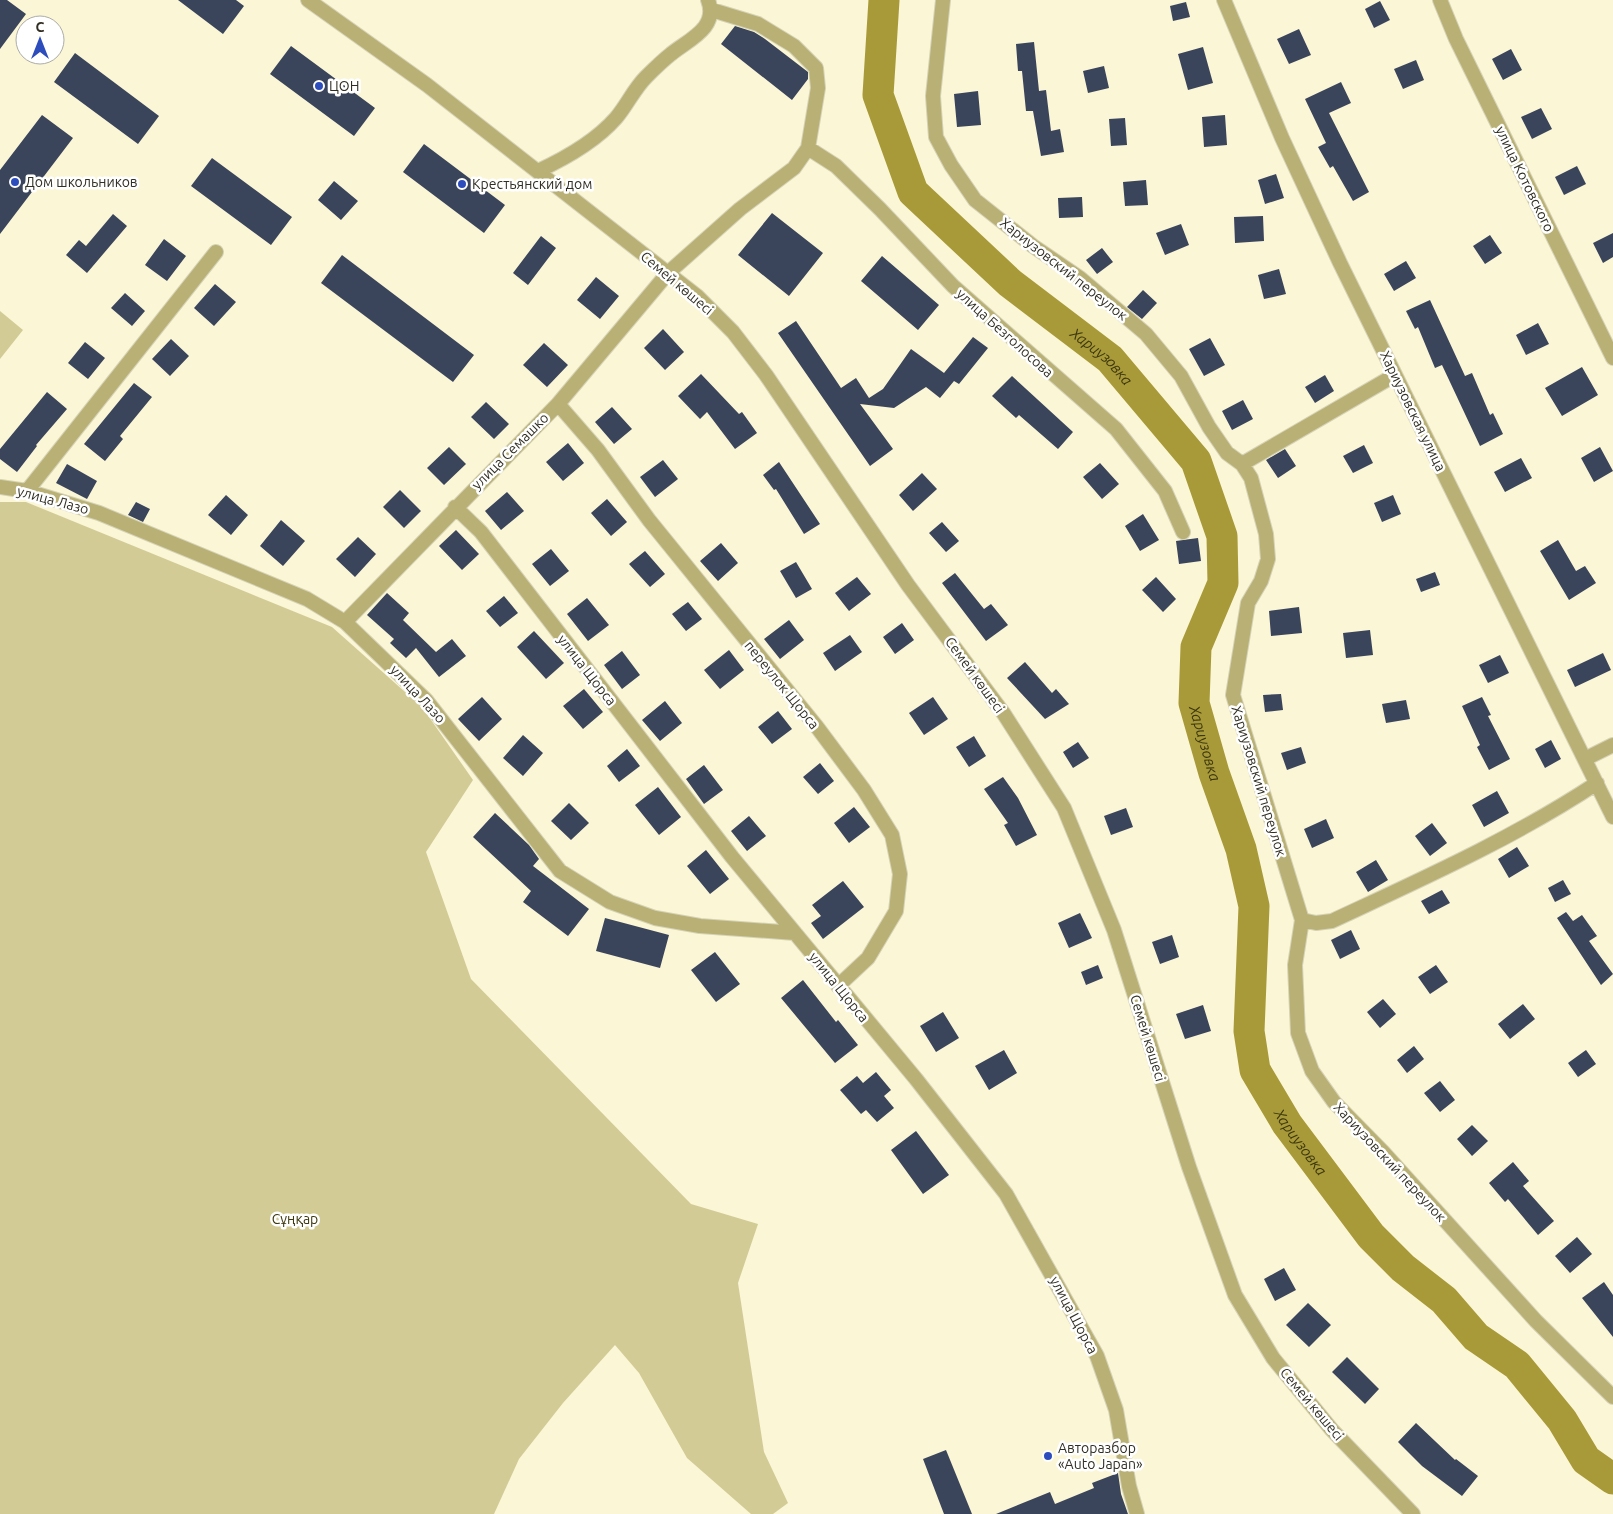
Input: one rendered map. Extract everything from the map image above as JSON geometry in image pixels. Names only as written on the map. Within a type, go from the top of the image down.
[{"type":"street","name":"Семей көшесі","points":[[308,0],[427,85],[698,296],[733,332],[766,375],[908,585],[1004,714],[1064,808],[1114,930],[1189,1167],[1235,1295],[1279,1365],[1332,1430],[1413,1514]]},
{"type":"street","name":"Хариузовский переулок","points":[[943,0],[933,96],[936,137],[950,165],[975,200],[1033,246],[1080,278],[1146,334],[1181,376],[1209,428],[1227,454],[1242,464],[1251,478],[1266,534],[1268,559],[1262,581],[1248,603],[1233,695],[1302,920],[1295,965],[1298,1033],[1312,1071],[1334,1102],[1384,1153],[1536,1322],[1613,1397]]},
{"type":"street","name":"Хариузовская улица","points":[[1224,0],[1282,138],[1395,374],[1613,817]]},
{"type":"street","name":"улица Котовского","points":[[1440,0],[1456,39],[1613,358]]},
{"type":"street","points":[[538,171],[572,155],[616,118],[643,79],[671,53],[695,38],[709,20],[710,5],[758,24],[794,46],[816,68],[818,88],[808,148],[794,168],[740,209],[668,273]]},
{"type":"street","name":"улица Безголосова","points":[[808,148],[836,166],[953,286],[1116,429],[1165,492],[1183,532]]},
{"type":"street","points":[[27,491],[216,252]]},
{"type":"street","name":"улица Семашко","points":[[345,622],[454,507],[558,404],[668,273]]},
{"type":"street","points":[[1242,464],[1395,374]]},
{"type":"street","name":"переулок Щорса","points":[[558,404],[598,450],[649,520],[816,727],[864,790],[892,835],[900,874],[896,911],[868,958],[838,986]]},
{"type":"street","name":"улица Лазо","points":[[0,487],[27,491],[99,512],[307,598],[345,622],[426,700],[560,871],[610,902],[655,918],[700,926],[795,933]]},
{"type":"street","name":"улица Щорса","points":[[454,507],[481,532],[732,857],[1006,1194],[1097,1356],[1116,1410],[1129,1486],[1137,1514]]},
{"type":"street","points":[[1584,759],[1613,744]]},
{"type":"street","points":[[1302,920],[1316,923],[1332,920],[1426,878],[1558,809],[1597,783]]},
{"type":"green space","points":[[0,311],[23,330],[0,359]]},
{"type":"green space","name":"Сұңқар","points":[[0,502],[26,502],[332,627],[422,707],[473,780],[426,852],[471,979],[691,1204],[758,1224],[738,1283],[764,1452],[788,1503],[773,1514],[751,1514],[687,1458],[639,1373],[615,1345],[563,1403],[519,1459],[494,1514],[0,1514]]},
{"type":"building","points":[[0,0],[7,0],[26,14],[15,15],[15,29],[0,49]]},
{"type":"building","points":[[178,0],[236,0],[244,6],[223,34]]},
{"type":"building","points":[[1380,1],[1390,20],[1374,28],[1365,9]]},
{"type":"building","points":[[1186,2],[1190,17],[1173,21],[1170,6]]},
{"type":"building","points":[[735,26],[754,32],[808,72],[808,79],[792,100],[721,44]]},
{"type":"building","points":[[1299,29],[1311,55],[1289,64],[1277,39]]},
{"type":"building","points":[[1034,42],[1039,91],[1046,90],[1051,131],[1060,129],[1064,152],[1041,156],[1033,111],[1026,111],[1022,71],[1018,71],[1016,44]]},
{"type":"building","points":[[291,46],[375,108],[354,136],[270,74]]},
{"type":"building","points":[[1203,47],[1213,83],[1188,90],[1178,54]]},
{"type":"building","points":[[1511,49],[1522,70],[1503,80],[1492,59]]},
{"type":"building","points":[[75,53],[159,116],[138,144],[54,82]]},
{"type":"building","points":[[1416,60],[1424,80],[1403,89],[1394,69]]},
{"type":"building","points":[[1104,66],[1109,88],[1088,93],[1083,71]]},
{"type":"building","points":[[1341,82],[1351,103],[1329,113],[1369,192],[1353,201],[1333,166],[1330,168],[1318,147],[1326,143],[1305,99]]},
{"type":"building","points":[[978,91],[981,125],[957,127],[954,94]]},
{"type":"building","points":[[1541,108],[1552,129],[1532,139],[1521,117]]},
{"type":"building","points":[[42,115],[73,138],[0,234],[0,170]]},
{"type":"building","points":[[1225,115],[1227,145],[1204,147],[1202,117]]},
{"type":"building","points":[[1125,118],[1127,145],[1111,146],[1109,119]]},
{"type":"building","points":[[424,144],[505,205],[484,233],[403,172]]},
{"type":"building","points":[[212,158],[292,217],[271,245],[191,186]]},
{"type":"building","points":[[1577,166],[1586,184],[1564,195],[1555,177]]},
{"type":"building","points":[[1276,174],[1284,198],[1265,204],[1258,180]]},
{"type":"building","points":[[1146,180],[1148,205],[1125,206],[1123,182]]},
{"type":"building","points":[[334,181],[358,201],[341,220],[318,200]]},
{"type":"building","points":[[1082,197],[1083,217],[1059,218],[1058,198]]},
{"type":"building","points":[[772,213],[823,253],[789,296],[738,255]]},
{"type":"building","points":[[113,214],[127,226],[87,273],[66,255],[79,240],[86,246]]},
{"type":"building","points":[[1263,216],[1264,241],[1235,243],[1234,217]]},
{"type":"building","points":[[1181,224],[1189,245],[1165,255],[1156,233]]},
{"type":"building","points":[[1613,233],[1613,257],[1603,263],[1593,243]]},
{"type":"building","points":[[1490,235],[1502,253],[1485,264],[1473,246]]},
{"type":"building","points":[[541,236],[556,248],[528,285],[513,273]]},
{"type":"building","points":[[164,239],[186,256],[167,281],[145,265]]},
{"type":"building","points":[[1102,248],[1113,262],[1097,274],[1086,260]]},
{"type":"building","points":[[342,255],[474,355],[453,382],[321,283]]},
{"type":"building","points":[[882,256],[939,305],[918,330],[861,281]]},
{"type":"building","points":[[1406,261],[1416,278],[1394,291],[1384,274]]},
{"type":"building","points":[[1279,269],[1286,294],[1264,299],[1258,275]]},
{"type":"building","points":[[596,277],[619,296],[600,319],[577,300]]},
{"type":"building","points":[[215,284],[236,302],[214,326],[194,308]]},
{"type":"building","points":[[1143,290],[1157,303],[1142,319],[1127,307]]},
{"type":"building","points":[[125,293],[145,311],[132,326],[111,308]]},
{"type":"building","points":[[1430,300],[1465,376],[1472,373],[1490,415],[1493,413],[1503,434],[1480,446],[1442,365],[1435,368],[1418,327],[1415,329],[1406,311]]},
{"type":"building","points":[[796,321],[841,388],[856,378],[869,398],[883,389],[911,349],[944,373],[973,337],[988,348],[959,384],[954,381],[940,398],[926,387],[894,408],[860,404],[893,449],[870,466],[778,333]]},
{"type":"building","points":[[1538,323],[1549,344],[1526,355],[1516,335]]},
{"type":"building","points":[[663,329],[684,352],[665,370],[644,348]]},
{"type":"building","points":[[1210,338],[1225,365],[1204,376],[1189,349]]},
{"type":"building","points":[[171,339],[189,356],[170,376],[152,359]]},
{"type":"building","points":[[85,342],[105,358],[88,379],[68,363]]},
{"type":"building","points":[[544,343],[568,365],[547,387],[523,365]]},
{"type":"building","points":[[1582,367],[1598,395],[1562,416],[1545,388]]},
{"type":"building","points":[[701,374],[739,414],[742,412],[757,433],[735,449],[707,412],[700,419],[678,396]]},
{"type":"building","points":[[1325,375],[1334,391],[1315,403],[1305,387]]},
{"type":"building","points":[[1012,376],[1073,432],[1058,449],[1019,415],[1016,418],[992,396]]},
{"type":"building","points":[[134,383],[152,397],[120,436],[123,439],[105,461],[84,444]]},
{"type":"building","points":[[47,392],[67,409],[36,445],[17,472],[0,459],[0,449]]},
{"type":"building","points":[[1243,400],[1253,419],[1232,430],[1222,411]]},
{"type":"building","points":[[486,402],[509,424],[494,439],[471,417]]},
{"type":"building","points":[[612,407],[632,429],[614,444],[595,422]]},
{"type":"building","points":[[568,443],[584,463],[563,481],[546,462]]},
{"type":"building","points":[[1364,445],[1373,463],[1353,473],[1343,456]]},
{"type":"building","points":[[449,447],[466,464],[444,485],[427,468]]},
{"type":"building","points":[[1600,447],[1613,471],[1594,482],[1581,458]]},
{"type":"building","points":[[1285,449],[1296,466],[1278,478],[1266,460]]},
{"type":"building","points":[[1521,458],[1532,478],[1505,492],[1494,472]]},
{"type":"building","points":[[663,460],[678,479],[655,497],[640,477]]},
{"type":"building","points":[[779,462],[820,524],[804,534],[776,489],[774,490],[763,475]]},
{"type":"building","points":[[1100,463],[1119,484],[1102,499],[1083,477]]},
{"type":"building","points":[[67,464],[97,481],[87,499],[56,483]]},
{"type":"building","points":[[922,473],[937,489],[913,511],[899,495]]},
{"type":"building","points":[[400,490],[421,511],[404,528],[383,507]]},
{"type":"building","points":[[507,492],[524,511],[501,530],[485,511]]},
{"type":"building","points":[[226,495],[248,515],[231,535],[208,515]]},
{"type":"building","points":[[1393,495],[1401,514],[1382,522],[1374,503]]},
{"type":"building","points":[[607,499],[627,522],[611,536],[591,513]]},
{"type":"building","points":[[136,502],[150,509],[143,522],[128,515]]},
{"type":"building","points":[[1143,514],[1159,540],[1140,551],[1125,526]]},
{"type":"building","points":[[281,520],[305,541],[283,566],[260,546]]},
{"type":"building","points":[[942,522],[959,541],[946,552],[929,533]]},
{"type":"building","points":[[456,530],[479,554],[462,570],[439,546]]},
{"type":"building","points":[[358,537],[376,554],[355,577],[336,559]]},
{"type":"building","points":[[1198,538],[1201,561],[1179,564],[1176,541]]},
{"type":"building","points":[[1558,540],[1576,571],[1585,566],[1596,583],[1569,600],[1540,551]]},
{"type":"building","points":[[721,543],[738,563],[718,581],[700,561]]},
{"type":"building","points":[[551,549],[569,571],[550,586],[532,564]]},
{"type":"building","points":[[645,551],[665,574],[650,587],[629,564]]},
{"type":"building","points":[[796,562],[812,589],[796,598],[780,571]]},
{"type":"building","points":[[1435,572],[1440,585],[1421,592],[1416,579]]},
{"type":"building","points":[[955,573],[984,609],[991,604],[1008,625],[986,641],[942,583]]},
{"type":"building","points":[[857,577],[871,594],[849,611],[835,593]]},
{"type":"building","points":[[1156,577],[1176,599],[1163,612],[1142,590]]},
{"type":"building","points":[[387,593],[409,613],[403,620],[436,652],[452,639],[466,656],[439,677],[416,648],[406,658],[390,643],[394,639],[367,615]]},
{"type":"building","points":[[504,596],[518,613],[500,627],[486,611]]},
{"type":"building","points":[[587,598],[609,625],[588,641],[567,614]]},
{"type":"building","points":[[688,602],[702,619],[686,631],[672,614]]},
{"type":"building","points":[[1299,607],[1302,633],[1271,636],[1269,611]]},
{"type":"building","points":[[789,620],[804,640],[780,659],[764,639]]},
{"type":"building","points":[[902,623],[914,640],[895,654],[883,637]]},
{"type":"building","points":[[1370,630],[1373,655],[1346,658],[1343,633]]},
{"type":"building","points":[[534,631],[564,663],[546,679],[517,647]]},
{"type":"building","points":[[850,635],[862,652],[835,671],[823,653]]},
{"type":"building","points":[[729,650],[744,670],[720,689],[704,670]]},
{"type":"building","points":[[622,651],[640,675],[622,689],[604,665]]},
{"type":"building","points":[[1603,653],[1611,670],[1575,687],[1567,670]]},
{"type":"building","points":[[1500,655],[1509,673],[1488,683],[1479,665]]},
{"type":"building","points":[[1025,662],[1052,693],[1056,689],[1069,704],[1045,719],[1007,678]]},
{"type":"building","points":[[584,689],[603,712],[583,729],[563,706]]},
{"type":"building","points":[[1281,694],[1283,710],[1265,712],[1263,695]]},
{"type":"building","points":[[482,697],[502,719],[479,741],[458,719]]},
{"type":"building","points":[[933,697],[948,719],[924,735],[909,713]]},
{"type":"building","points":[[1482,697],[1491,715],[1488,716],[1510,759],[1489,770],[1477,747],[1480,745],[1462,706]]},
{"type":"building","points":[[1406,700],[1410,719],[1386,723],[1382,704]]},
{"type":"building","points":[[665,701],[682,723],[660,741],[642,720]]},
{"type":"building","points":[[778,711],[792,729],[772,744],[758,727]]},
{"type":"building","points":[[523,735],[543,753],[523,776],[503,758]]},
{"type":"building","points":[[974,736],[986,756],[969,767],[956,747]]},
{"type":"building","points":[[1551,740],[1561,759],[1545,768],[1535,749]]},
{"type":"building","points":[[1078,742],[1089,758],[1073,768],[1063,752]]},
{"type":"building","points":[[1301,747],[1306,763],[1287,770],[1281,753]]},
{"type":"building","points":[[627,749],[640,766],[619,782],[607,766]]},
{"type":"building","points":[[820,763],[834,781],[818,794],[803,777]]},
{"type":"building","points":[[704,765],[723,790],[704,804],[686,779]]},
{"type":"building","points":[[1003,777],[1018,798],[1037,835],[1016,846],[1004,825],[1008,823],[984,789]]},
{"type":"building","points":[[658,787],[681,817],[659,835],[635,805]]},
{"type":"building","points":[[1497,791],[1509,813],[1484,827],[1472,805]]},
{"type":"building","points":[[569,803],[589,823],[571,840],[551,821]]},
{"type":"building","points":[[854,807],[870,827],[849,843],[834,823]]},
{"type":"building","points":[[1126,808],[1133,827],[1111,835],[1104,816]]},
{"type":"building","points":[[495,813],[529,845],[539,859],[533,866],[589,909],[568,936],[523,902],[531,891],[473,837]]},
{"type":"building","points":[[749,816],[766,836],[747,851],[731,831]]},
{"type":"building","points":[[1326,819],[1334,838],[1312,848],[1304,829]]},
{"type":"building","points":[[1432,823],[1447,843],[1430,856],[1415,836]]},
{"type":"building","points":[[1517,847],[1529,866],[1509,878],[1498,859]]},
{"type":"building","points":[[706,850],[729,879],[710,894],[687,866]]},
{"type":"building","points":[[1376,860],[1388,880],[1368,892],[1356,872]]},
{"type":"building","points":[[1563,880],[1571,894],[1555,902],[1548,888]]},
{"type":"building","points":[[843,881],[864,907],[823,939],[811,923],[821,916],[812,905]]},
{"type":"building","points":[[1442,890],[1450,903],[1429,914],[1421,901]]},
{"type":"building","points":[[1566,912],[1573,921],[1582,915],[1597,936],[1589,941],[1613,974],[1601,985],[1557,918]]},
{"type":"building","points":[[1080,913],[1092,938],[1069,948],[1058,923]]},
{"type":"building","points":[[605,918],[669,935],[660,968],[596,951]]},
{"type":"building","points":[[1351,930],[1360,949],[1340,959],[1331,940]]},
{"type":"building","points":[[1172,935],[1179,957],[1160,964],[1152,942]]},
{"type":"building","points":[[715,952],[740,984],[716,1002],[691,970]]},
{"type":"building","points":[[1098,965],[1103,978],[1086,985],[1081,972]]},
{"type":"building","points":[[1436,965],[1448,982],[1430,994],[1418,977]]},
{"type":"building","points":[[803,980],[836,1022],[838,1020],[858,1045],[835,1063],[781,998]]},
{"type":"building","points":[[1383,999],[1396,1014],[1380,1028],[1367,1012]]},
{"type":"building","points":[[1523,1004],[1535,1019],[1510,1039],[1498,1024]]},
{"type":"building","points":[[1203,1005],[1211,1031],[1185,1039],[1176,1014]]},
{"type":"building","points":[[943,1012],[959,1038],[936,1052],[920,1026]]},
{"type":"building","points":[[1414,1046],[1424,1059],[1407,1073],[1397,1060]]},
{"type":"building","points":[[1004,1050],[1017,1073],[989,1090],[975,1066]]},
{"type":"building","points":[[1586,1050],[1596,1064],[1578,1077],[1568,1063]]},
{"type":"building","points":[[876,1072],[891,1090],[884,1096],[894,1108],[877,1122],[866,1110],[861,1114],[840,1090],[857,1076],[863,1083]]},
{"type":"building","points":[[1440,1081],[1455,1100],[1440,1112],[1424,1093]]},
{"type":"building","points":[[1472,1125],[1488,1141],[1472,1156],[1457,1139]]},
{"type":"building","points":[[916,1131],[949,1175],[923,1194],[891,1150]]},
{"type":"building","points":[[1513,1162],[1529,1181],[1523,1186],[1554,1221],[1538,1235],[1508,1199],[1505,1202],[1489,1183]]},
{"type":"building","points":[[1577,1237],[1592,1254],[1570,1273],[1555,1256]]},
{"type":"building","points":[[1284,1268],[1296,1290],[1275,1301],[1264,1279]]},
{"type":"building","points":[[1604,1282],[1613,1295],[1613,1337],[1582,1298]]},
{"type":"building","points":[[1308,1303],[1331,1325],[1309,1347],[1286,1325]]},
{"type":"building","points":[[1347,1357],[1379,1389],[1365,1404],[1332,1372]]},
{"type":"building","points":[[1416,1423],[1455,1460],[1478,1476],[1462,1496],[1422,1466],[1398,1442]]},
{"type":"building","points":[[946,1450],[972,1514],[944,1514],[923,1459]]},
{"type":"building","points":[[1118,1473],[1121,1494],[1128,1514],[996,1514],[1050,1492],[1055,1504],[1094,1488],[1092,1483]]},
{"type":"waterway","name":"Хариузовка","points":[[884,0],[878,95],[913,192],[1010,283],[1110,359],[1196,461],[1222,536],[1223,583],[1196,647],[1194,703],[1214,773],[1241,849],[1254,906],[1249,1031],[1255,1070],[1287,1124],[1371,1236],[1403,1268],[1444,1300],[1476,1337],[1517,1365],[1562,1420],[1586,1460],[1613,1479]]},
{"type":"place","name":"ЦОН","points":[[319,86]]},
{"type":"place","name":"Дом школьников","points":[[15,182]]},
{"type":"place","name":"Крестьянский дом","points":[[462,184]]},
{"type":"place","name":"Авторазбор «Auto Japan»","points":[[1048,1456]]}]
